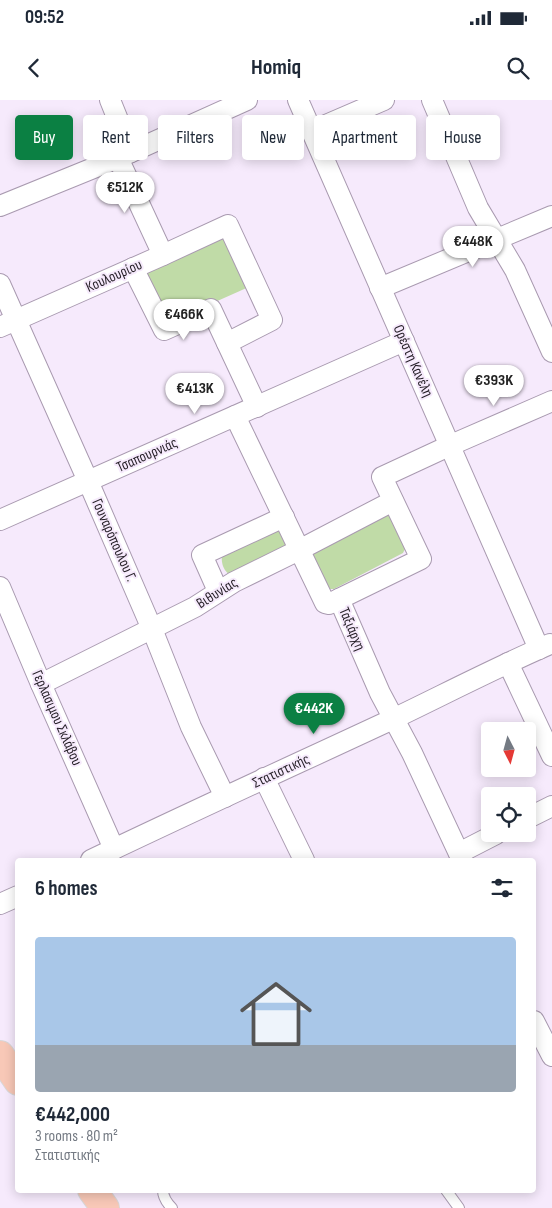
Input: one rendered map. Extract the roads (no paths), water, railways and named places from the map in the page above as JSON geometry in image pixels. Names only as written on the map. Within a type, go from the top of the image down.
[{"type":"main road","points":[[0,1055],[15,1077]]},
{"type":"main road","points":[[94,1193],[105,1208]]},
{"type":"street","points":[[110,100],[114,115]]},
{"type":"street","points":[[148,144],[248,100]]},
{"type":"street","name":"Ορέστη Κανέλη","points":[[298,100],[451,445],[546,646]]},
{"type":"street","points":[[312,131],[384,100]]},
{"type":"street","points":[[432,100],[478,208],[515,270],[552,352]]},
{"type":"street","points":[[0,206],[112,160]]},
{"type":"street","points":[[126,160],[163,255]]},
{"type":"street","points":[[380,288],[552,216]]},
{"type":"street","name":"Κουλουρίου","points":[[8,323],[228,225],[272,320],[227,342]]},
{"type":"street","points":[[133,268],[164,330],[211,309],[257,406]]},
{"type":"street","name":"Γουναρόπουλου Γ.","points":[[0,284],[8,323],[88,481],[152,629],[191,727],[226,797]]},
{"type":"street","name":"Τσαπουρνιάς","points":[[0,520],[404,341]]},
{"type":"street","points":[[339,599],[421,559],[382,477],[552,400]]},
{"type":"street","name":"Ταξιάρχη","points":[[235,416],[326,603],[329,604],[339,599],[380,693],[412,753],[460,856]]},
{"type":"street","name":"Βιθυνίας","points":[[41,684],[195,607],[234,582],[393,501]]},
{"type":"street","points":[[218,591],[202,555],[284,517]]},
{"type":"street","name":"Γερλασιμου Σκλάβου","points":[[0,587],[114,849]]},
{"type":"street","name":"Στατιστικής","points":[[95,858],[546,646]]},
{"type":"street","points":[[508,663],[552,756]]},
{"type":"street","points":[[264,778],[303,858]]},
{"type":"street","points":[[536,814],[552,806]]},
{"type":"street","points":[[460,856],[483,842]]},
{"type":"street","points":[[0,904],[15,897]]},
{"type":"street","points":[[536,1025],[552,1056]]},
{"type":"lane","points":[[163,1193],[168,1205],[172,1208]]},
{"type":"lane","points":[[448,1193],[458,1208]]}]
